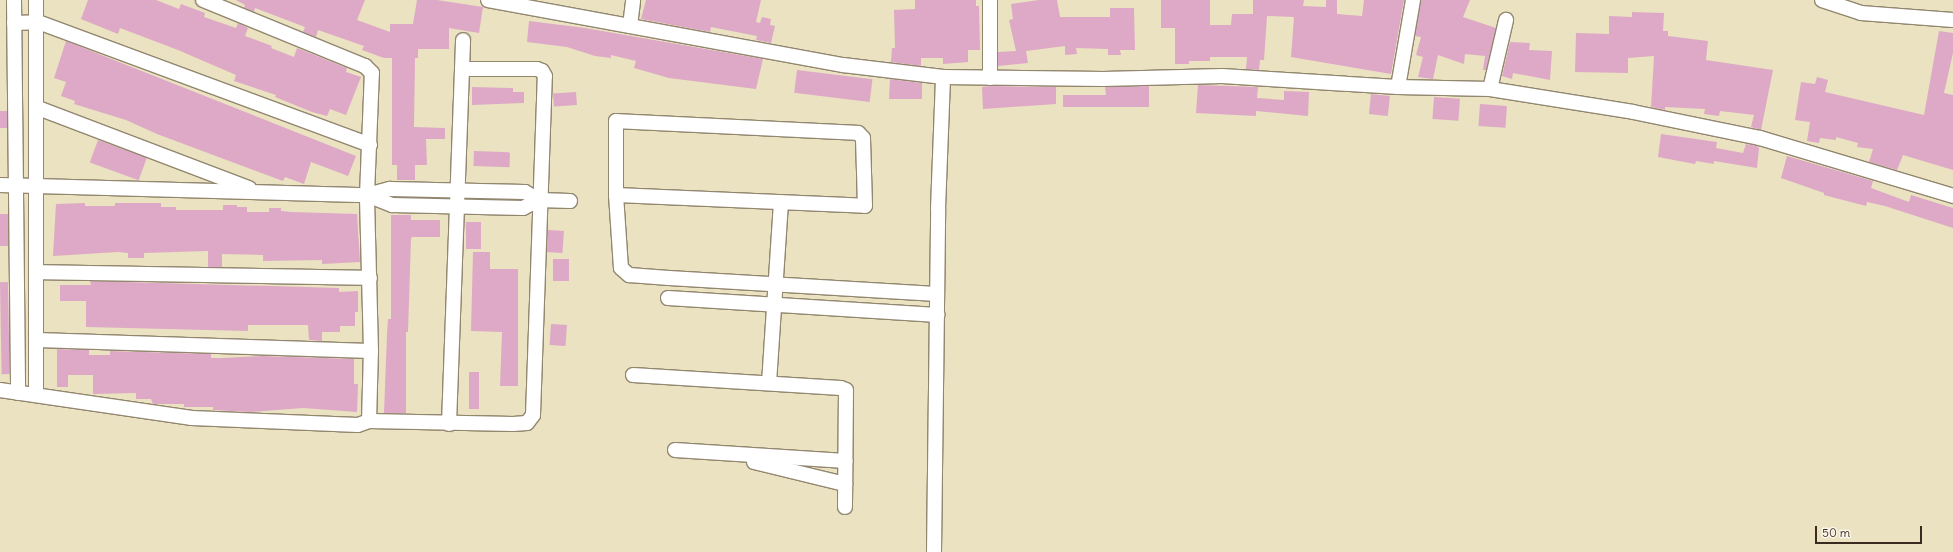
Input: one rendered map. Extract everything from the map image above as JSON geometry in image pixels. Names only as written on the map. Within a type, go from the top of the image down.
[{"type":"street","points":[[14,0],[18,393]]},
{"type":"street","points":[[36,0],[38,22],[38,272],[36,395]]},
{"type":"street","points":[[203,0],[371,70],[373,77],[367,195],[371,351],[369,421]]},
{"type":"street","points":[[488,0],[546,6],[630,26],[836,64],[943,77],[1222,76],[1398,87],[1490,89],[1633,112],[1760,138],[1953,196]]},
{"type":"street","points":[[630,26],[633,0]]},
{"type":"street","points":[[990,0],[990,78]]},
{"type":"street","points":[[1398,87],[1413,0]]},
{"type":"street","points":[[1822,0],[1861,13],[1953,20]]},
{"type":"street","points":[[1490,89],[1506,20]]},
{"type":"street","points":[[14,23],[38,22],[370,145]]},
{"type":"street","points":[[449,424],[463,40]]},
{"type":"street","points":[[0,390],[192,418],[358,425],[369,421],[449,424],[513,424],[527,422],[533,415],[535,397],[539,200],[545,76],[542,71],[462,69]]},
{"type":"street","points":[[934,552],[936,315],[943,77]]},
{"type":"street","points":[[38,108],[259,191]]},
{"type":"street","points":[[616,195],[865,206],[863,138],[858,133],[616,121],[616,195],[618,249],[621,268],[629,275],[937,294]]},
{"type":"street","points":[[0,185],[367,195],[390,189],[525,192],[539,200],[570,201]]},
{"type":"street","points":[[367,195],[392,206],[523,208],[539,200]]},
{"type":"street","points":[[769,383],[781,202]]},
{"type":"street","points":[[38,272],[370,278]]},
{"type":"street","points":[[668,298],[936,315]]},
{"type":"street","points":[[37,340],[371,351]]},
{"type":"street","points":[[633,375],[841,388],[846,390],[845,507]]},
{"type":"street","points":[[675,450],[846,461]]},
{"type":"street","points":[[716,453],[845,484]]},
{"type":"building","points":[[88,0],[156,0],[179,9],[181,4],[205,13],[204,17],[236,28],[238,23],[248,28],[245,36],[272,46],[271,48],[294,57],[297,48],[347,68],[346,72],[361,77],[346,115],[330,109],[327,116],[312,112],[275,97],[276,95],[234,81],[236,75],[178,50],[120,28],[118,34],[81,19]]},
{"type":"building","points":[[236,0],[365,0],[357,20],[390,32],[390,24],[413,24],[417,0],[437,0],[483,7],[479,33],[449,28],[449,49],[418,49],[418,58],[415,58],[414,127],[445,128],[445,139],[426,139],[427,165],[415,165],[415,180],[397,180],[397,165],[392,165],[392,58],[384,58],[362,50],[364,46],[318,30],[316,37],[303,32],[305,27],[255,8],[254,12],[244,8],[245,5]]},
{"type":"building","points":[[646,0],[761,0],[756,22],[760,23],[762,17],[771,19],[770,25],[775,26],[771,43],[756,40],[757,36],[711,27],[710,32],[641,19]]},
{"type":"building","points":[[915,0],[976,0],[976,6],[979,6],[980,50],[968,50],[968,62],[943,64],[943,58],[921,58],[921,66],[891,62],[892,48],[895,48],[894,10],[915,9]]},
{"type":"building","points":[[1039,0],[1057,0],[1060,17],[1110,17],[1110,8],[1134,8],[1135,50],[1120,50],[1121,55],[1108,55],[1108,49],[1076,48],[1077,54],[1065,55],[1065,46],[1026,51],[1028,63],[998,66],[998,52],[1016,51],[1009,20],[1013,19],[1011,4]]},
{"type":"building","points":[[1161,0],[1210,0],[1210,25],[1231,25],[1232,14],[1253,14],[1253,0],[1304,0],[1303,6],[1326,7],[1326,0],[1337,0],[1337,14],[1362,16],[1364,0],[1404,0],[1391,74],[1291,57],[1294,17],[1267,16],[1264,60],[1260,60],[1259,70],[1246,69],[1247,57],[1210,57],[1210,61],[1189,61],[1189,64],[1175,64],[1175,28],[1161,28]]},
{"type":"building","points":[[1421,0],[1470,0],[1463,17],[1496,28],[1486,70],[1483,70],[1485,56],[1465,54],[1464,64],[1438,55],[1433,79],[1418,77],[1423,57],[1416,55],[1421,37],[1415,36]]},
{"type":"building","points":[[1632,12],[1664,13],[1663,31],[1668,31],[1668,36],[1708,41],[1706,60],[1773,70],[1761,130],[1751,127],[1754,115],[1720,111],[1719,116],[1704,114],[1705,109],[1665,107],[1665,110],[1651,107],[1654,56],[1628,58],[1628,73],[1575,72],[1576,33],[1609,34],[1609,16],[1632,17]]},
{"type":"building","points":[[529,21],[585,28],[763,59],[756,89],[669,78],[634,68],[636,61],[611,55],[611,58],[595,56],[567,47],[527,42]]},
{"type":"building","points":[[1939,31],[1953,33],[1953,53],[1944,93],[1953,95],[1953,170],[1903,155],[1897,170],[1869,162],[1873,149],[1857,147],[1858,143],[1836,137],[1836,140],[1820,138],[1819,143],[1807,141],[1810,122],[1795,120],[1801,82],[1815,84],[1817,77],[1828,80],[1825,92],[1924,115]]},
{"type":"building","points":[[66,41],[356,156],[348,176],[311,162],[304,184],[285,177],[283,181],[157,134],[126,120],[74,104],[75,101],[61,96],[66,82],[54,78]]},
{"type":"building","points":[[1510,42],[1530,43],[1529,50],[1552,51],[1550,80],[1513,73],[1512,79],[1502,76]]},
{"type":"building","points":[[797,70],[872,79],[870,102],[794,93]]},
{"type":"building","points":[[890,79],[922,83],[922,99],[889,99]]},
{"type":"building","points":[[1198,85],[1258,87],[1257,98],[1284,100],[1284,91],[1309,92],[1308,116],[1256,111],[1256,116],[1196,113]]},
{"type":"building","points":[[1149,86],[1149,107],[1063,107],[1063,95],[1106,95],[1105,87]]},
{"type":"building","points":[[472,87],[513,88],[513,92],[524,92],[524,103],[472,105]]},
{"type":"building","points":[[982,87],[1056,87],[1056,104],[983,109]]},
{"type":"building","points":[[576,92],[577,105],[554,107],[553,94]]},
{"type":"building","points":[[1371,94],[1390,96],[1388,116],[1369,114]]},
{"type":"building","points":[[1434,97],[1460,99],[1458,121],[1432,119]]},
{"type":"building","points":[[1480,104],[1507,106],[1505,128],[1478,126]]},
{"type":"building","points":[[0,111],[7,111],[7,128],[0,128]]},
{"type":"building","points":[[1661,134],[1717,142],[1716,148],[1743,153],[1746,144],[1757,146],[1759,148],[1757,168],[1714,161],[1714,164],[1696,161],[1695,164],[1658,157]]},
{"type":"building","points":[[98,140],[147,158],[139,180],[90,163]]},
{"type":"building","points":[[474,151],[510,152],[509,167],[473,166]]},
{"type":"building","points":[[1787,156],[1873,181],[1871,188],[1909,202],[1911,195],[1953,208],[1953,228],[1885,206],[1867,202],[1866,206],[1824,195],[1824,193],[1781,178]]},
{"type":"building","points":[[85,203],[85,206],[115,206],[115,203],[161,203],[161,207],[176,207],[176,210],[223,210],[223,205],[237,205],[237,207],[247,207],[247,212],[269,212],[269,208],[281,208],[281,211],[291,212],[357,214],[360,262],[322,264],[322,260],[263,261],[263,255],[222,254],[222,267],[208,267],[208,251],[144,253],[144,258],[128,258],[128,253],[118,252],[53,256],[56,204]]},
{"type":"building","points":[[0,214],[8,214],[8,246],[0,246]]},
{"type":"building","points":[[391,215],[411,215],[411,220],[440,220],[440,237],[412,237],[411,239],[408,332],[406,332],[406,413],[384,413],[388,319],[391,319]]},
{"type":"building","points":[[466,222],[481,222],[481,249],[466,249]]},
{"type":"building","points":[[548,230],[564,231],[562,253],[546,252]]},
{"type":"building","points":[[473,252],[490,252],[490,269],[518,269],[518,386],[500,386],[502,332],[471,331]]},
{"type":"building","points":[[553,259],[569,259],[569,281],[553,281]]},
{"type":"building","points":[[90,281],[339,288],[339,292],[358,291],[358,312],[355,312],[355,326],[340,326],[340,332],[322,332],[322,341],[309,340],[308,325],[248,325],[248,331],[86,327],[86,301],[60,301],[60,285],[91,285]]},
{"type":"building","points":[[0,282],[8,282],[10,374],[2,374]]},
{"type":"building","points":[[551,324],[567,325],[565,346],[550,345]]},
{"type":"building","points":[[57,349],[89,350],[89,355],[110,355],[110,351],[211,354],[211,358],[262,356],[354,359],[354,384],[358,384],[357,412],[303,408],[250,412],[213,410],[213,407],[184,407],[184,404],[153,404],[151,399],[136,399],[136,393],[93,394],[93,375],[68,375],[68,387],[57,387]]},
{"type":"building","points":[[469,372],[479,372],[479,409],[469,409]]}]
